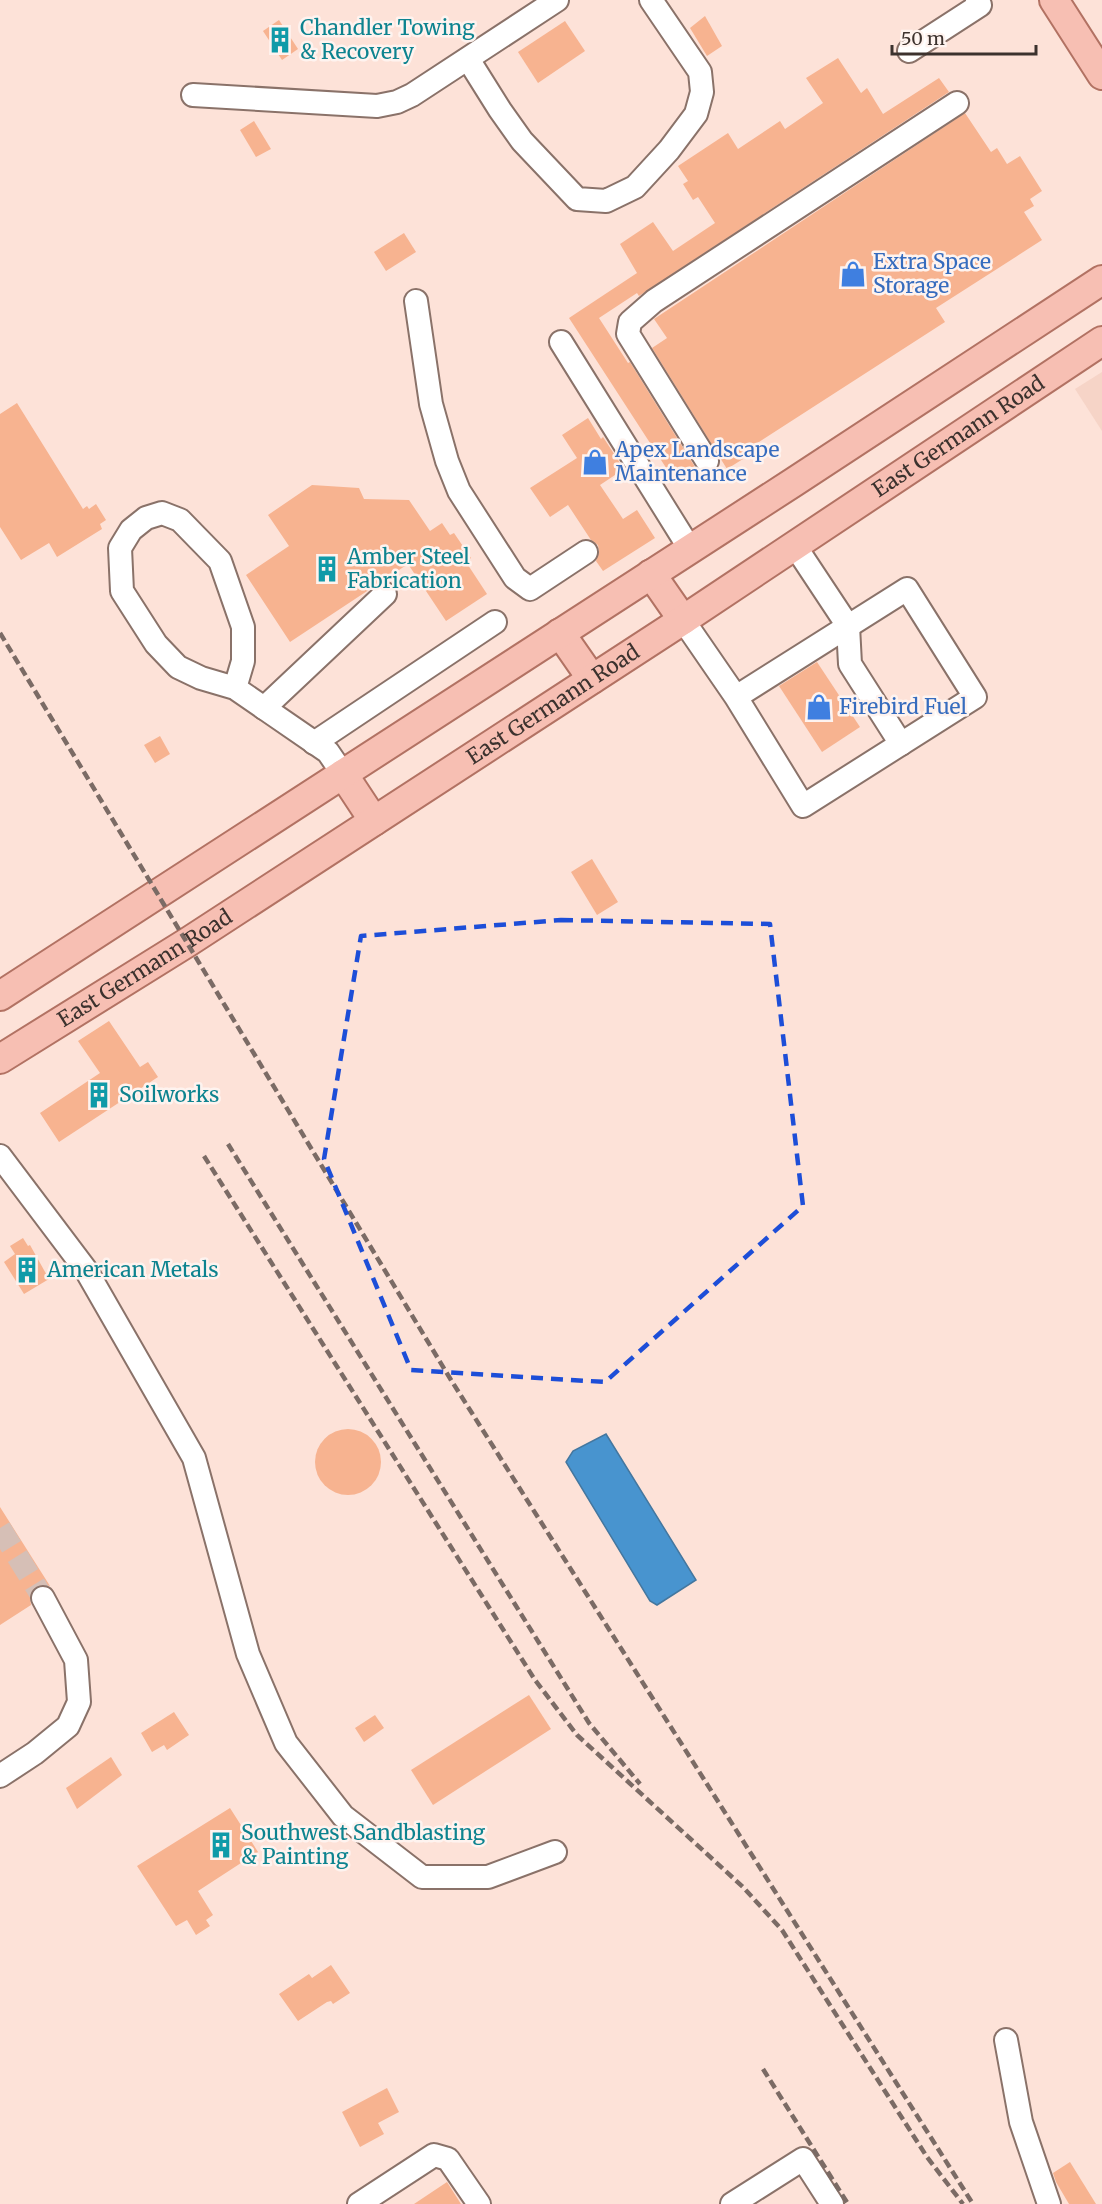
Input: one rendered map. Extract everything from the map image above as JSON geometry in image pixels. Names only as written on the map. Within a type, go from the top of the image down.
[{"type":"main road","points":[[1054,0],[1102,75]]},
{"type":"main road","points":[[0,996],[1102,280]]},
{"type":"main road","name":"East Germann Road","points":[[0,1059],[188,942],[683,621],[1102,341]]},
{"type":"main road","points":[[651,574],[683,621]]},
{"type":"main road","points":[[560,633],[592,679]]},
{"type":"main road","points":[[343,774],[374,821]]},
{"type":"lane","points":[[193,95],[377,106],[397,102],[412,95],[557,0]]},
{"type":"lane","points":[[468,59],[522,141],[577,199],[606,201],[634,187],[669,150],[696,114],[702,92],[700,72],[651,0]]},
{"type":"lane","points":[[909,51],[980,5],[977,0]]},
{"type":"lane","points":[[707,461],[628,334],[630,322],[654,301],[957,103]]},
{"type":"lane","points":[[416,301],[431,404],[447,461],[459,490],[515,578],[530,589],[586,552]]},
{"type":"lane","points":[[561,342],[690,549]]},
{"type":"lane","points":[[235,688],[243,661],[243,627],[220,561],[180,520],[162,513],[146,518],[131,530],[120,548],[122,591],[156,644],[178,667],[201,678],[235,688],[328,752],[343,774]]},
{"type":"lane","points":[[795,546],[848,626],[850,664],[901,744]]},
{"type":"lane","points":[[683,621],[736,697],[803,806],[975,697],[907,589],[736,697]]},
{"type":"lane","points":[[264,708],[386,594]]},
{"type":"lane","points":[[314,743],[495,622]]},
{"type":"lane","points":[[0,1156],[87,1270],[194,1458],[248,1654],[286,1743],[343,1816],[422,1877],[488,1877],[555,1852]]},
{"type":"lane","points":[[0,1776],[35,1753],[68,1726],[79,1702],[76,1660],[43,1598]]},
{"type":"lane","points":[[1006,2040],[1021,2122],[1049,2204]]},
{"type":"lane","points":[[359,2204],[434,2155],[448,2159],[479,2204]]},
{"type":"lane","points":[[732,2204],[803,2159],[832,2204]]},
{"type":"highlighted area","points":[[561,920],[770,924],[803,1206],[605,1382],[411,1370],[324,1159],[361,936]]},
{"type":"shaded area","points":[[1102,372],[1102,431],[1075,389]]},
{"type":"water","points":[[606,1434],[696,1580],[657,1605],[650,1601],[566,1462],[573,1451]]},
{"type":"building","points":[[705,16],[722,46],[707,56],[690,28]]},
{"type":"building","name":"Chandler Towing & Recovery","points":[[279,20],[298,49],[282,60],[263,31]]},
{"type":"building","points":[[565,21],[585,51],[538,83],[518,52]]},
{"type":"building","points":[[838,58],[861,93],[867,88],[883,114],[939,78],[949,92],[639,296],[637,293],[599,318],[628,363],[630,362],[695,467],[674,480],[569,318],[637,273],[620,244],[653,222],[673,251],[715,223],[698,197],[693,200],[683,184],[688,181],[678,166],[728,133],[738,149],[780,121],[785,129],[823,103],[806,78]]},
{"type":"building","name":"Extra Space Storage","points":[[965,113],[991,152],[997,148],[1007,164],[1020,156],[1042,191],[1030,199],[1034,206],[1024,212],[1042,240],[936,308],[945,322],[748,449],[750,452],[742,457],[743,459],[727,469],[652,348],[667,338],[654,319]]},
{"type":"building","points":[[254,121],[271,149],[256,157],[240,130]]},
{"type":"building","points":[[404,233],[416,252],[386,271],[374,252]]},
{"type":"building","points":[[17,403],[83,509],[87,506],[89,509],[96,504],[106,520],[100,524],[102,529],[57,557],[49,543],[21,560],[0,527],[0,414]]},
{"type":"building","points":[[588,418],[624,469],[600,485],[623,519],[637,510],[655,538],[603,571],[596,561],[599,552],[598,545],[591,540],[568,505],[550,517],[530,488],[577,458],[562,435]]},
{"type":"building","name":"Amber Steel Fabrication","points":[[312,485],[359,488],[364,499],[409,500],[430,531],[442,523],[450,535],[454,533],[471,558],[466,562],[487,594],[446,621],[408,564],[290,642],[246,575],[289,546],[268,515]]},
{"type":"building","name":"Firebird Fuel","points":[[817,662],[860,727],[822,752],[779,686]]},
{"type":"building","points":[[160,736],[170,754],[155,763],[144,745]]},
{"type":"building","points":[[592,859],[618,902],[597,915],[571,872]]},
{"type":"building","name":"Soilworks","points":[[109,1021],[140,1067],[148,1062],[158,1077],[59,1142],[40,1113],[100,1073],[78,1041]]},
{"type":"building","name":"American Metals","points":[[23,1238],[28,1246],[30,1245],[49,1279],[24,1294],[4,1262],[15,1254],[10,1246]]},
{"type":"building","points":[[348,1429],[361,1431],[371,1439],[379,1449],[381,1462],[379,1475],[371,1485],[361,1493],[348,1495],[335,1493],[325,1485],[317,1475],[315,1462],[317,1449],[325,1439],[335,1431]]},
{"type":"building","points":[[0,1507],[50,1586],[36,1586],[30,1597],[31,1605],[0,1625]]},
{"type":"building","points":[[529,1695],[551,1729],[433,1805],[411,1770]]},
{"type":"building","points":[[174,1712],[189,1735],[167,1750],[164,1745],[152,1752],[141,1733]]},
{"type":"building","points":[[375,1715],[384,1728],[364,1742],[355,1728]]},
{"type":"building","points":[[111,1757],[122,1775],[77,1809],[66,1788]]},
{"type":"building","points":[[230,1808],[258,1852],[198,1891],[213,1915],[206,1920],[210,1926],[196,1935],[187,1920],[176,1926],[137,1866]]},
{"type":"building","points":[[331,1965],[350,1993],[333,2004],[331,2001],[327,2002],[298,2021],[279,1994],[309,1974],[312,1978]]},
{"type":"building","points":[[387,2088],[399,2112],[378,2123],[384,2134],[360,2147],[342,2112]]},
{"type":"building","points":[[1070,2162],[1096,2204],[1069,2204],[1053,2173]]},
{"type":"building","points":[[447,2182],[461,2204],[414,2204]]},
{"type":"tunnel","points":[[0,1528],[43,1598]]},
{"type":"railway","points":[[0,633],[451,1380],[973,2204]]},
{"type":"railway","points":[[228,1144],[589,1723],[640,1784]]},
{"type":"railway","points":[[204,1156],[535,1680],[577,1735],[743,1887],[782,1930],[927,2157],[963,2204]]},
{"type":"railway","points":[[763,2069],[848,2204]]},
{"type":"place","name":"Chandler Towing & Recovery","points":[[280,40]]},
{"type":"place","name":"Extra Space Storage","points":[[853,274]]},
{"type":"place","name":"Apex Landscape Maintenance","points":[[595,462]]},
{"type":"place","name":"Amber Steel Fabrication","points":[[327,569]]},
{"type":"place","name":"Firebird Fuel","points":[[819,707]]},
{"type":"place","name":"Soilworks","points":[[99,1095]]},
{"type":"place","name":"American Metals","points":[[27,1270]]},
{"type":"place","name":"Southwest Sandblasting & Painting","points":[[221,1845]]}]
